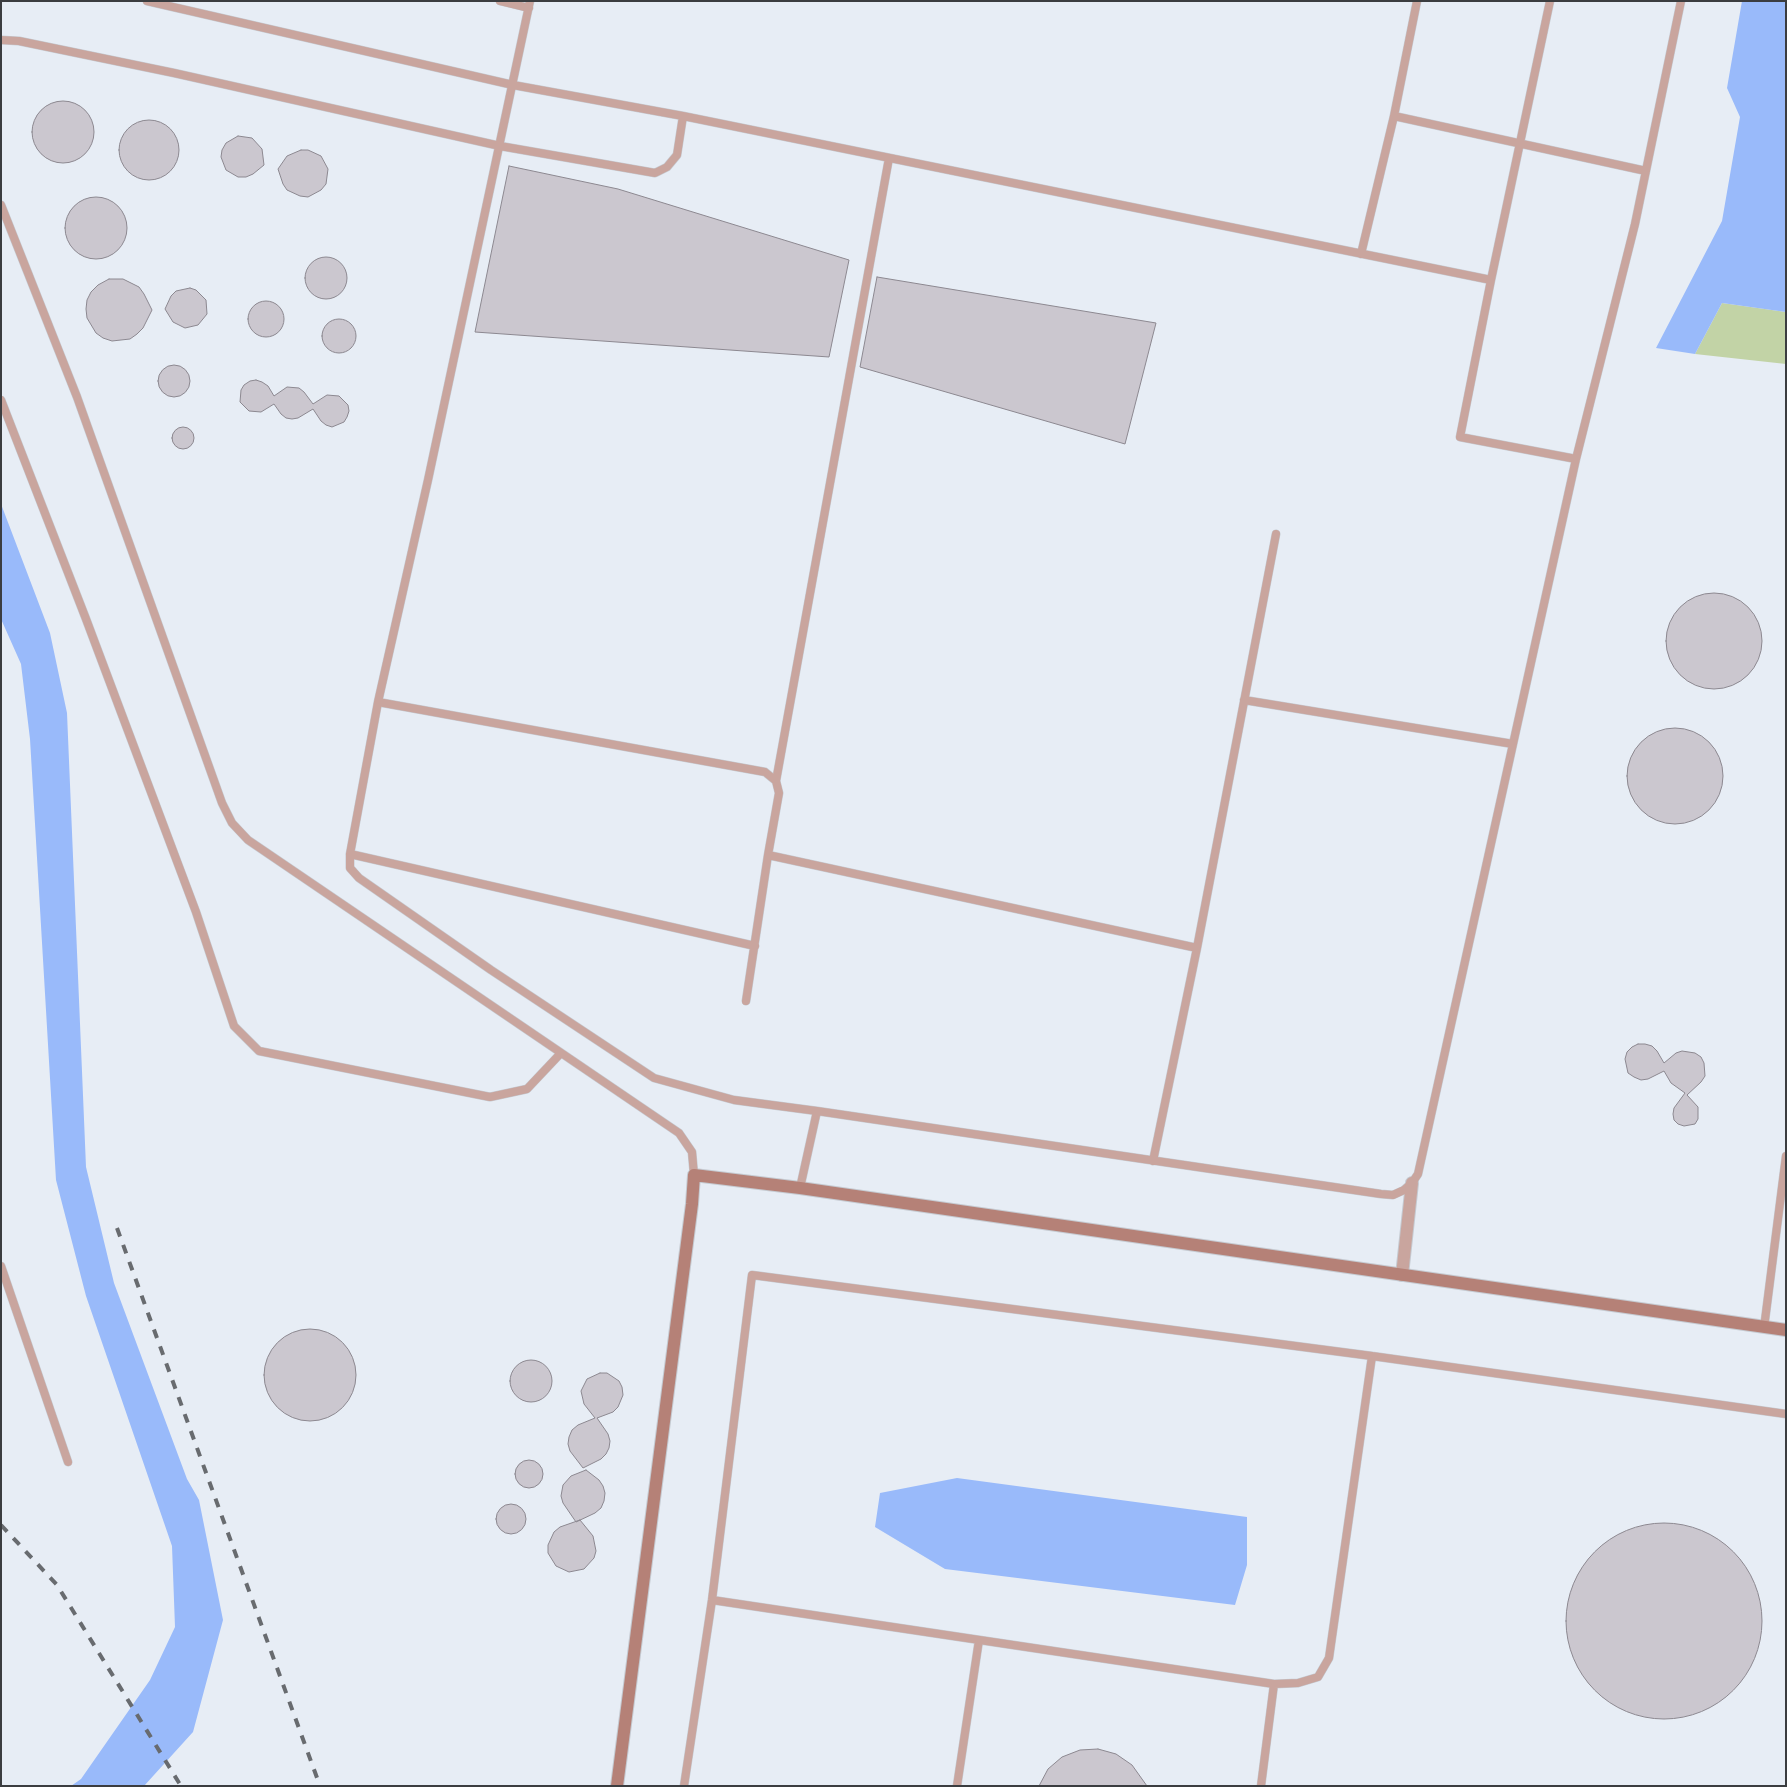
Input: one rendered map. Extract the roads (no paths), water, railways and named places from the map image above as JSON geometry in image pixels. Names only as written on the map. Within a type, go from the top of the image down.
[{"type":"street","points":[[616,1786],[692,1204],[694,1175],[800,1188],[1786,1330]]},
{"type":"street","points":[[1402,1275],[1412,1183]]},
{"type":"lane","points":[[147,1],[513,85],[684,116],[1491,280]]},
{"type":"lane","points":[[500,1],[529,5],[500,146],[378,702],[350,854],[350,868],[359,878],[491,970],[654,1078],[734,1100],[1393,1195],[1404,1190],[1418,1174],[1576,459],[1635,224],[1681,1]]},
{"type":"lane","points":[[1361,254],[1394,116],[1417,1]]},
{"type":"lane","points":[[1550,1],[1519,143],[1460,437],[1576,459]]},
{"type":"lane","points":[[1,40],[18,41],[174,73],[500,146],[655,174],[666,167],[678,155],[684,116]]},
{"type":"lane","points":[[1394,116],[1646,171]]},
{"type":"lane","points":[[746,1000],[779,792],[776,782],[889,158]]},
{"type":"lane","points":[[1,205],[77,396],[219,794],[232,824],[248,840],[679,1133],[692,1152],[694,1175]]},
{"type":"lane","points":[[1,400],[193,903],[234,1026],[259,1051],[490,1097],[527,1089],[561,1053]]},
{"type":"lane","points":[[1153,1161],[1197,948],[1276,534]]},
{"type":"lane","points":[[1244,700],[1513,744]]},
{"type":"lane","points":[[378,702],[766,772],[776,782]]},
{"type":"lane","points":[[350,854],[755,946]]},
{"type":"lane","points":[[768,856],[1197,948]]},
{"type":"lane","points":[[800,1188],[816,1111]]},
{"type":"lane","points":[[1764,1328],[1786,1156]]},
{"type":"lane","points":[[1,1266],[68,1462]]},
{"type":"lane","points":[[684,1786],[712,1600],[752,1276],[1372,1356],[1786,1414]]},
{"type":"lane","points":[[712,1600],[1274,1684],[1298,1683],[1318,1677],[1330,1658],[1372,1356]]},
{"type":"lane","points":[[957,1786],[979,1640]]},
{"type":"lane","points":[[1265,1786],[1261,1786],[1274,1684]]},
{"type":"water","points":[[1742,1],[1786,1],[1786,312],[1722,303],[1695,354],[1656,348],[1722,221],[1740,117],[1727,88]]},
{"type":"water","points":[[1,504],[50,633],[67,713],[86,1167],[114,1283],[187,1479],[199,1500],[223,1620],[193,1732],[144,1786],[71,1786],[81,1779],[150,1680],[175,1627],[172,1546],[86,1296],[56,1180],[30,739],[21,664],[1,619]]},
{"type":"water","points":[[957,1478],[1247,1517],[1247,1565],[1235,1605],[945,1569],[875,1527],[880,1493]]},
{"type":"railway","points":[[117,1228],[320,1786]]},
{"type":"railway","points":[[1,1525],[57,1585],[181,1786]]}]
